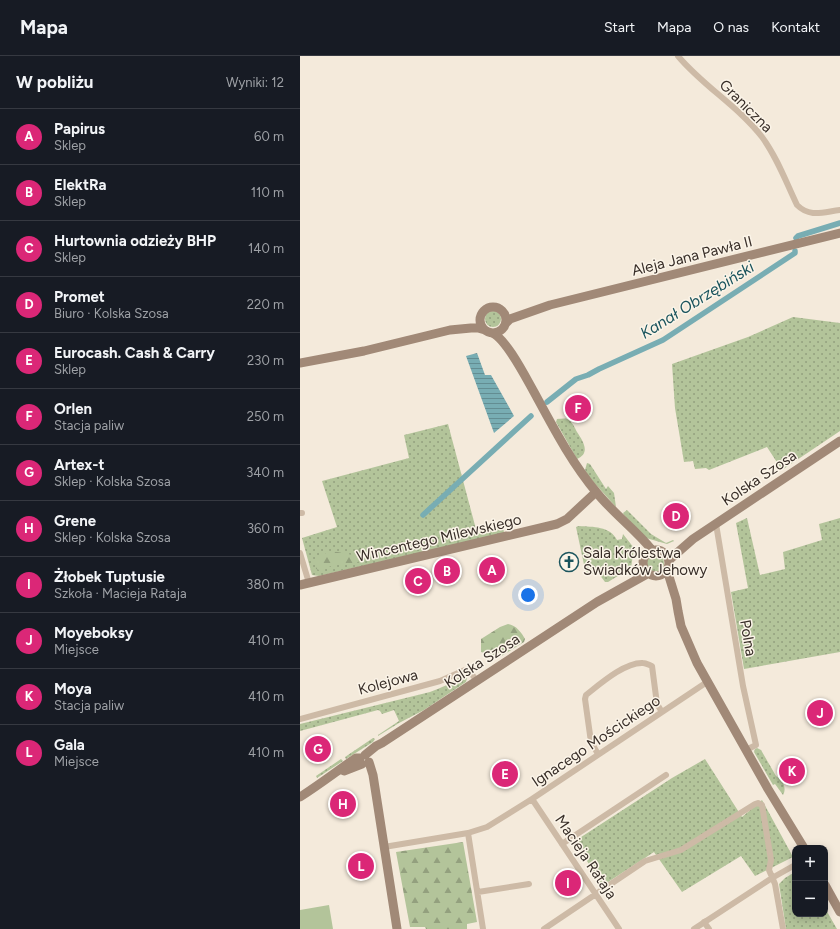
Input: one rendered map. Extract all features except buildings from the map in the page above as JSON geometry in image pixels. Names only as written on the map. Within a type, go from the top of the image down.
[{"type":"street","name":"Graniczna","points":[[678,56],[689,69],[736,111],[762,137],[801,210],[807,213],[814,213],[840,210]]},
{"type":"street","name":"Aleja Jana Pawła II","points":[[505,325],[510,319],[550,306],[840,233]]},
{"type":"street","name":"Aleja Jana Pawła II","points":[[502,310],[511,312],[550,306]]},
{"type":"street","points":[[300,363],[364,351],[450,330],[475,320],[490,307],[502,310],[506,316],[505,333],[518,364]]},
{"type":"street","points":[[481,315],[481,323],[489,331],[499,331],[505,325]]},
{"type":"street","points":[[450,330],[478,328],[489,331],[498,336],[518,364],[574,462],[596,492],[628,526],[641,546],[648,553]]},
{"type":"street","name":"Kolska Szosa","points":[[666,556],[840,441]]},
{"type":"street","name":"Wincentego Milewskiego","points":[[305,584],[557,524],[567,519],[596,492]]},
{"type":"street","name":"Wincentego Milewskiego","points":[[580,508],[594,503],[606,504]]},
{"type":"street","name":"Polna","points":[[716,524],[742,678],[756,745],[746,750]]},
{"type":"street","points":[[658,550],[666,556],[669,565],[663,574],[652,576],[645,570],[643,559],[648,553],[658,550]]},
{"type":"street","points":[[300,553],[305,584]]},
{"type":"street","name":"Kolska Szosa","points":[[300,796],[325,781],[334,772],[356,758],[365,760],[382,743],[645,570]]},
{"type":"street","points":[[667,570],[688,644],[707,682],[802,845]]},
{"type":"street","points":[[658,576],[663,581],[678,611]]},
{"type":"street","points":[[598,754],[591,742],[585,699],[586,695],[606,680],[628,666],[644,663],[652,666],[656,704],[662,712]]},
{"type":"street","name":"Kolejowa","points":[[300,719],[440,681],[465,670],[470,672],[477,681]]},
{"type":"street","name":"Ignacego Mościckiego","points":[[384,846],[468,833],[487,827],[532,799],[707,682]]},
{"type":"street","points":[[365,760],[372,768],[397,929]]},
{"type":"street","points":[[562,844],[666,775]]},
{"type":"street","name":"Macieja Rataja","points":[[532,799],[619,929]]},
{"type":"street","points":[[546,928],[645,860],[681,850],[758,803],[762,805],[771,860],[768,870],[776,884],[783,929]]},
{"type":"street","points":[[468,833],[483,929]]},
{"type":"street","points":[[694,929],[792,867]]},
{"type":"street","points":[[478,892],[529,884]]},
{"type":"street","points":[[828,890],[840,912]]},
{"type":"street","points":[[704,922],[709,929]]},
{"type":"green space","points":[[493,311],[499,313],[501,319],[499,325],[493,327],[487,325],[485,319],[487,313]]},
{"type":"green space","points":[[793,317],[840,323],[840,431],[782,470],[767,447],[709,470],[706,468],[695,469],[693,461],[684,462],[675,408],[672,364],[748,337]]},
{"type":"green space","points":[[557,419],[569,420],[582,439],[585,450],[584,454],[577,459],[556,422]]},
{"type":"green space","points":[[448,424],[477,533],[503,526],[504,533],[319,576],[312,575],[302,538],[337,527],[322,481],[409,458],[404,435]]},
{"type":"green space","points":[[587,463],[590,464],[606,489],[608,486],[614,493],[616,507],[589,477],[585,470]]},
{"type":"green space","points":[[627,510],[651,534],[666,543],[673,540],[674,541],[667,544],[646,538],[624,515],[623,513]]},
{"type":"green space","points":[[747,518],[760,575],[785,569],[783,552],[822,540],[819,524],[840,518],[840,652],[744,669],[731,592],[748,588],[736,523]]},
{"type":"green space","points":[[576,527],[601,528],[614,535],[617,540],[622,539],[623,534],[634,548],[631,568],[608,582],[605,582],[599,574],[586,574]]},
{"type":"green space","points":[[358,548],[367,548],[374,555],[346,565],[333,565],[323,571],[316,569],[317,561],[324,554],[335,552],[352,555]]},
{"type":"green space","points":[[651,554],[659,554],[664,559],[662,570],[659,572],[651,572],[646,567],[646,559]]},
{"type":"green space","points":[[508,624],[514,626],[520,632],[525,639],[524,642],[500,657],[481,652],[481,639],[500,627]]},
{"type":"green space","points":[[461,676],[467,678],[466,682],[424,710],[378,736],[399,721],[394,710],[382,714],[378,710],[300,731],[300,724],[430,692],[454,681]]},
{"type":"green space","points":[[373,738],[375,739],[373,742],[346,759],[345,757]]},
{"type":"green space","points":[[757,748],[761,750],[776,776],[782,782],[785,790],[783,795],[775,784],[773,785],[754,752]]},
{"type":"green space","points":[[341,759],[343,761],[317,778],[316,776]]},
{"type":"green space","points":[[705,759],[742,817],[762,800],[792,858],[755,876],[741,856],[682,892],[654,852],[602,886],[575,841],[672,778]]},
{"type":"green space","points":[[463,842],[477,922],[467,924],[467,929],[426,929],[425,927],[410,927],[396,852]]},
{"type":"green space","points":[[792,874],[792,917],[828,917],[828,913],[837,929],[786,929],[779,884]]},
{"type":"green space","points":[[329,905],[333,929],[300,929],[300,910]]},
{"type":"water","points":[[477,353],[485,375],[491,375],[514,416],[494,433],[466,356]]},
{"type":"waterway","name":"Kanał Obrzębiński","points":[[796,238],[798,236],[840,223]]},
{"type":"waterway","name":"Kanał Obrzębiński","points":[[547,402],[576,379],[588,375],[663,340],[795,253],[795,251]]},
{"type":"waterway","name":"Kanał Obrzębiński","points":[[423,515],[531,416]]},
{"type":"place","name":"Orlen","points":[[578,408]]},
{"type":"place","name":"Promet","points":[[676,516]]},
{"type":"place","name":"Sala Królestwa Świadków Jehowy","points":[[569,562]]},
{"type":"place","name":"Papirus","points":[[492,570]]},
{"type":"place","name":"ElektRa","points":[[447,571]]},
{"type":"place","name":"Hurtownia odzieży BHP","points":[[418,581]]},
{"type":"place","name":"Moyeboksy","points":[[820,713]]},
{"type":"place","name":"Artex-t","points":[[318,749]]},
{"type":"place","name":"Moya","points":[[792,771]]},
{"type":"place","name":"Eurocash. Cash & Carry","points":[[505,774]]},
{"type":"place","name":"Grene","points":[[343,804]]},
{"type":"place","name":"Gala","points":[[361,866]]},
{"type":"place","name":"Żłobek Tuptusie","points":[[568,883]]}]
